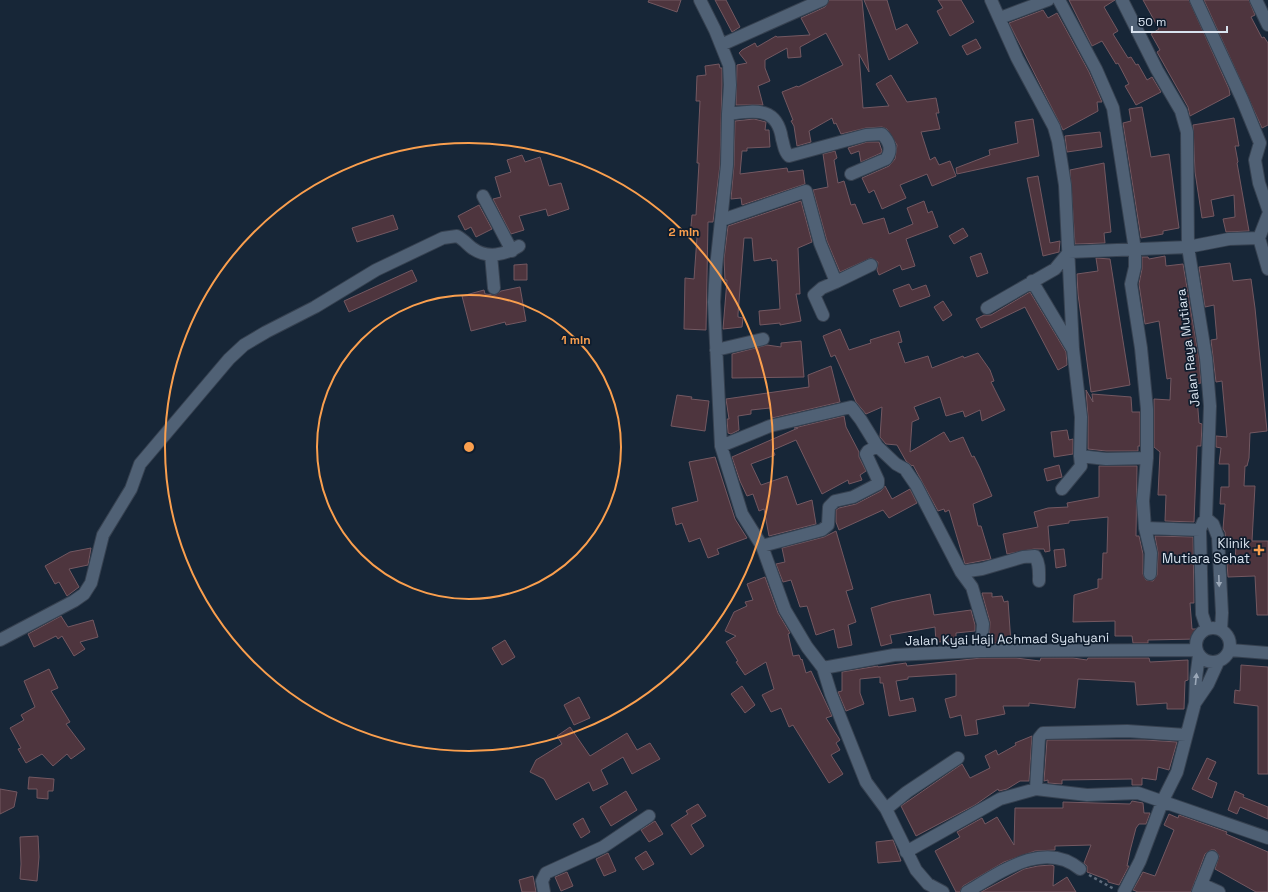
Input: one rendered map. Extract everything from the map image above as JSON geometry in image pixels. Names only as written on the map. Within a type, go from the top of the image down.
[{"type":"street","points":[[700,0],[729,65],[730,85],[727,165],[716,267],[714,302],[721,446],[742,514],[762,546],[786,610],[807,647],[823,668],[831,694],[866,782],[886,809],[916,870],[928,884],[943,892]]},
{"type":"street","points":[[721,45],[822,0]]},
{"type":"street","points":[[991,0],[1017,58],[1054,127],[1058,141],[1065,185],[1073,350],[1081,417],[1081,466],[1062,489]]},
{"type":"street","points":[[1000,18],[1048,0]]},
{"type":"street","points":[[1060,0],[1096,69],[1113,108],[1135,250],[1135,267],[1131,284],[1145,389],[1147,458],[1143,501],[1145,528],[1151,553],[1150,574]]},
{"type":"street","name":"Jalan Raya Mutiara","points":[[1122,0],[1157,70],[1181,111],[1187,132],[1188,247],[1206,358],[1210,406],[1206,518]]},
{"type":"street","points":[[1196,0],[1264,143],[1255,160],[1259,182],[1268,209]]},
{"type":"street","points":[[1256,0],[1268,25]]},
{"type":"street","points":[[728,114],[757,112],[770,115],[782,134],[784,150],[789,156],[866,135],[882,134],[890,150],[886,159],[851,174]]},
{"type":"street","points":[[722,220],[806,191],[820,243],[836,282]]},
{"type":"street","points":[[0,640],[74,601],[84,594],[91,583],[103,535],[131,489],[140,464],[229,359],[244,345],[315,307],[376,270],[443,238],[457,236],[479,251],[491,255],[504,254],[516,248],[483,196]]},
{"type":"street","points":[[1268,215],[1260,238],[1268,269]]},
{"type":"street","points":[[987,308],[1055,269],[1069,252],[1188,247],[1229,239],[1260,238]]},
{"type":"street","points":[[491,255],[494,288]]},
{"type":"street","points":[[824,316],[814,295],[822,288],[871,265]]},
{"type":"street","points":[[1032,281],[1073,350]]},
{"type":"street","points":[[716,350],[763,339]]},
{"type":"street","points":[[721,446],[770,426],[851,407],[877,446],[896,464],[905,470],[916,486],[961,572],[972,587],[983,624],[981,651]]},
{"type":"street","points":[[762,546],[822,530],[828,525],[829,507],[834,501],[853,497],[878,484],[878,480],[866,454],[868,450],[877,446]]},
{"type":"street","points":[[1080,456],[1106,459],[1147,458]]},
{"type":"street","points":[[1207,629],[1202,614],[1200,530],[1206,518],[1213,524],[1218,537],[1222,613],[1221,630]]},
{"type":"street","points":[[1145,528],[1200,530]]},
{"type":"street","points":[[961,572],[982,569],[1023,557],[1035,556],[1040,569],[1039,581]]},
{"type":"street","points":[[1195,703],[1208,684],[1218,662],[1228,655],[1230,650],[1229,638],[1221,630],[1207,629]]},
{"type":"street","points":[[1126,889],[1163,800],[1177,772],[1195,703],[1198,652],[1197,640],[1207,629]]},
{"type":"street","points":[[1230,650],[1268,653]]},
{"type":"street","name":"Jalan Kyai Haji Achmad Syahyani","points":[[823,668],[894,655],[981,651],[1198,652]]},
{"type":"street","points":[[1198,652],[1208,662],[1218,662]]},
{"type":"street","points":[[1036,789],[1039,738],[1043,733],[1127,732],[1186,735]]},
{"type":"street","points":[[886,809],[907,792],[958,758]]},
{"type":"street","points":[[906,852],[1000,799],[1036,789],[1087,795],[1138,793],[1163,800],[1268,838]]},
{"type":"street","points":[[544,892],[542,881],[546,873],[603,847],[649,816]]},
{"type":"street","points":[[1212,857],[1199,888],[1219,892]]},
{"type":"street","points":[[966,892],[1017,863],[1033,858],[1057,858],[1073,864],[1080,869]]},
{"type":"path","points":[[1080,869],[1115,889],[1117,892]]},
{"type":"building","points":[[649,0],[681,0],[677,12],[648,2]]},
{"type":"building","points":[[715,0],[726,0],[740,27],[732,32]]},
{"type":"building","points":[[829,0],[862,0],[869,72],[859,54],[863,108],[889,106],[876,84],[891,75],[907,102],[936,98],[939,113],[936,113],[940,129],[921,132],[930,160],[935,157],[939,165],[950,161],[956,176],[932,186],[927,174],[900,185],[906,198],[882,209],[874,190],[869,193],[862,178],[889,166],[895,159],[897,145],[887,129],[882,127],[866,128],[841,134],[832,118],[809,131],[811,142],[797,146],[794,126],[791,121],[793,120],[782,92],[797,86],[798,87],[843,65],[826,33],[800,47],[801,57],[788,58],[787,48],[765,60],[765,68],[770,81],[758,86],[763,105],[736,105],[737,65],[747,63],[739,53],[755,43],[757,47],[776,36],[810,35],[801,18],[825,7]]},
{"type":"building","points":[[864,0],[887,0],[896,30],[907,24],[918,43],[889,60]]},
{"type":"building","points":[[938,0],[961,0],[974,22],[950,36],[937,11],[943,8]]},
{"type":"building","points":[[1069,0],[1115,0],[1104,7],[1118,31],[1113,34],[1128,58],[1131,57],[1136,65],[1138,64],[1147,80],[1152,77],[1161,92],[1136,105],[1125,86],[1129,84],[1118,63],[1116,64],[1102,41],[1092,46]]},
{"type":"building","points":[[1143,0],[1189,0],[1229,89],[1230,95],[1190,116],[1188,107],[1157,52],[1160,50],[1151,34],[1159,29]]},
{"type":"building","points":[[1204,0],[1249,0],[1255,15],[1251,17],[1262,38],[1264,37],[1268,43],[1268,125],[1262,128]]},
{"type":"building","points":[[1043,10],[1048,18],[1057,13],[1089,72],[1102,102],[1097,102],[1098,111],[1063,130],[1009,23]]},
{"type":"building","points":[[976,39],[981,48],[967,55],[962,46]]},
{"type":"building","points":[[719,64],[720,68],[722,68],[720,165],[713,222],[708,222],[706,330],[684,329],[685,278],[694,279],[697,237],[690,236],[692,215],[696,215],[699,163],[697,163],[700,101],[696,101],[697,76],[706,75],[705,66]]},
{"type":"building","points":[[1142,107],[1151,157],[1169,154],[1179,228],[1163,231],[1163,234],[1141,238],[1123,123],[1131,121],[1129,109]]},
{"type":"building","points":[[1234,118],[1239,146],[1235,146],[1237,163],[1249,231],[1226,232],[1223,219],[1235,217],[1234,195],[1211,200],[1214,216],[1202,218],[1195,172],[1193,125]]},
{"type":"building","points":[[754,119],[766,122],[765,130],[769,130],[770,147],[747,148],[747,151],[742,151],[740,174],[787,168],[788,172],[803,170],[805,184],[742,205],[741,198],[731,199],[734,165],[735,121]]},
{"type":"building","points":[[1033,119],[1039,156],[957,174],[956,168],[990,155],[989,150],[1018,143],[1015,122]]},
{"type":"building","points":[[1100,132],[1102,147],[1067,152],[1065,136]]},
{"type":"building","points":[[867,142],[879,142],[882,151],[881,153],[861,162],[859,151],[851,154],[848,148]]},
{"type":"building","points":[[835,151],[837,158],[834,160],[838,183],[844,181],[851,205],[855,204],[863,224],[884,218],[889,234],[913,224],[907,208],[924,201],[928,213],[932,211],[938,227],[906,239],[915,266],[902,270],[900,265],[879,275],[877,270],[878,262],[871,258],[840,272],[827,241],[813,190],[828,187],[823,154]]},
{"type":"building","points":[[522,155],[525,162],[540,157],[549,186],[561,183],[569,209],[548,216],[546,209],[519,216],[524,230],[511,234],[493,199],[501,197],[495,177],[511,172],[507,160]]},
{"type":"building","points":[[1104,163],[1111,232],[1104,233],[1105,243],[1075,244],[1070,170]]},
{"type":"building","points":[[1038,176],[1050,243],[1060,241],[1059,252],[1043,256],[1027,178]]},
{"type":"building","points":[[801,201],[812,242],[798,248],[800,294],[796,294],[801,321],[780,325],[780,323],[760,325],[759,311],[780,309],[777,260],[772,261],[771,258],[754,261],[752,238],[744,238],[738,314],[738,317],[743,318],[742,327],[723,329],[727,280],[725,280],[724,259],[728,226]]},
{"type":"building","points":[[479,205],[492,229],[476,237],[471,227],[465,230],[458,216]]},
{"type":"building","points":[[393,215],[398,229],[357,242],[352,228]]},
{"type":"building","points":[[963,228],[968,236],[954,244],[949,236]]},
{"type":"building","points":[[981,253],[988,273],[977,277],[970,257]]},
{"type":"building","points":[[1165,256],[1166,266],[1183,264],[1199,359],[1201,383],[1196,384],[1199,423],[1202,424],[1201,446],[1197,446],[1194,522],[1165,521],[1166,495],[1158,495],[1160,452],[1154,447],[1154,399],[1170,400],[1171,378],[1167,379],[1159,321],[1145,324],[1139,284],[1142,269],[1142,257],[1148,257],[1149,259]]},
{"type":"building","points":[[1096,258],[1110,259],[1130,385],[1091,392],[1078,294],[1077,274],[1098,271]]},
{"type":"building","points":[[1230,263],[1233,281],[1251,279],[1255,308],[1267,431],[1250,433],[1249,458],[1247,466],[1245,466],[1244,486],[1255,486],[1252,541],[1268,541],[1268,615],[1257,615],[1255,576],[1228,577],[1227,563],[1235,563],[1236,544],[1226,542],[1225,532],[1223,529],[1225,504],[1220,504],[1221,487],[1229,487],[1229,464],[1219,464],[1221,448],[1216,447],[1216,436],[1227,437],[1225,414],[1222,381],[1216,382],[1211,340],[1217,339],[1214,305],[1205,307],[1199,267]]},
{"type":"building","points":[[527,264],[527,280],[514,280],[514,265]]},
{"type":"building","points":[[412,270],[417,281],[349,312],[344,301]]},
{"type":"building","points":[[909,284],[912,290],[926,285],[930,296],[900,307],[893,290]]},
{"type":"building","points":[[520,287],[526,321],[506,325],[505,322],[471,331],[462,296],[484,290],[485,294],[495,295],[501,291]]},
{"type":"building","points":[[1030,292],[1066,352],[1067,365],[1058,370],[1025,307],[981,328],[976,319],[984,315],[991,315]]},
{"type":"building","points":[[943,301],[952,315],[943,321],[934,307]]},
{"type":"building","points":[[840,329],[849,350],[871,343],[870,340],[899,331],[902,342],[898,343],[905,363],[928,356],[932,368],[963,356],[964,358],[978,353],[990,370],[994,381],[991,382],[1005,410],[982,421],[980,410],[965,417],[963,411],[946,416],[940,397],[914,407],[919,419],[912,422],[910,452],[944,432],[950,442],[963,437],[972,457],[974,456],[980,468],[992,496],[973,504],[978,526],[981,526],[991,559],[965,564],[949,510],[945,512],[944,509],[938,511],[913,465],[912,466],[906,461],[897,445],[886,444],[880,437],[882,407],[866,414],[856,402],[835,355],[831,357],[823,336]]},
{"type":"building","points":[[801,341],[804,377],[732,378],[732,354],[767,345],[781,347],[781,343]]},
{"type":"building","points":[[831,366],[840,402],[772,418],[770,408],[751,410],[751,414],[738,416],[739,430],[731,434],[728,433],[727,419],[729,419],[726,399],[809,387],[808,375]]},
{"type":"building","points":[[1086,390],[1093,402],[1092,394],[1131,397],[1132,412],[1140,412],[1140,446],[1138,446],[1138,451],[1106,451],[1088,449]]},
{"type":"building","points":[[677,395],[692,397],[691,399],[709,401],[705,431],[671,426]]},
{"type":"building","points":[[844,416],[846,427],[859,452],[859,457],[866,471],[860,475],[862,480],[849,484],[848,480],[822,494],[796,440],[773,450],[775,455],[751,464],[761,485],[787,476],[797,505],[812,500],[816,524],[769,536],[764,509],[759,511],[753,494],[747,496],[732,457],[798,428],[794,428]]},
{"type":"building","points":[[1067,430],[1069,440],[1073,439],[1073,454],[1054,457],[1051,432]]},
{"type":"building","points":[[715,457],[735,519],[747,538],[717,549],[719,554],[708,558],[700,538],[689,542],[682,523],[676,525],[672,508],[698,501],[689,462]]},
{"type":"building","points":[[1059,465],[1062,477],[1047,481],[1044,469]]},
{"type":"building","points":[[1099,466],[1137,466],[1136,536],[1139,536],[1143,554],[1143,574],[1146,580],[1153,581],[1157,575],[1158,553],[1155,536],[1193,537],[1194,603],[1190,603],[1192,629],[1197,629],[1197,639],[1148,640],[1148,643],[1133,643],[1132,636],[1115,636],[1115,621],[1073,622],[1074,595],[1098,588],[1098,579],[1102,579],[1103,553],[1107,553],[1108,517],[1069,521],[1069,523],[1048,526],[1050,551],[1045,552],[1044,549],[1034,549],[1007,554],[1003,534],[1038,527],[1034,512],[1048,508],[1068,507],[1067,503],[1099,497]]},
{"type":"building","points":[[885,486],[892,499],[910,489],[917,503],[889,518],[883,510],[839,530],[836,522],[836,510],[856,504],[881,491]]},
{"type":"building","points":[[836,531],[853,589],[846,591],[856,622],[848,625],[852,645],[838,648],[834,629],[816,635],[807,606],[800,607],[791,580],[783,582],[776,564],[785,562],[782,548],[824,537]]},
{"type":"building","points":[[91,548],[88,565],[69,569],[79,587],[67,596],[59,582],[55,584],[45,566],[70,552]]},
{"type":"building","points":[[1064,549],[1066,566],[1056,568],[1054,550]]},
{"type":"building","points":[[765,577],[778,613],[790,633],[788,634],[793,656],[799,655],[801,660],[802,659],[806,673],[811,671],[832,716],[826,718],[840,740],[836,743],[840,750],[831,755],[843,774],[829,783],[793,725],[789,727],[781,708],[771,712],[762,695],[774,689],[766,662],[745,675],[736,662],[738,661],[726,642],[736,636],[725,631],[734,612],[747,606],[745,602],[753,600],[747,584]]},
{"type":"building","points":[[982,593],[992,593],[992,597],[1002,596],[1004,602],[1008,601],[1011,643],[989,643],[990,622]]},
{"type":"building","points":[[930,594],[934,615],[971,610],[975,631],[956,633],[956,641],[936,642],[935,627],[890,635],[892,643],[881,646],[871,608],[891,602]]},
{"type":"building","points":[[61,616],[68,627],[93,620],[98,637],[80,642],[85,649],[74,656],[62,636],[58,639],[56,636],[34,647],[28,634]]},
{"type":"building","points":[[505,640],[515,657],[502,665],[492,648]]},
{"type":"building","points":[[981,658],[1016,658],[1040,661],[1041,658],[1073,658],[1087,660],[1088,658],[1149,658],[1150,662],[1188,660],[1188,680],[1185,681],[1184,709],[1167,709],[1167,703],[1137,705],[1135,682],[1078,679],[1075,708],[1029,703],[1029,706],[1003,706],[1005,714],[976,720],[978,734],[965,736],[961,715],[950,718],[945,699],[956,696],[956,674],[908,677],[908,679],[896,681],[900,701],[913,698],[916,711],[889,716],[883,683],[880,683],[880,677],[860,679],[860,693],[864,704],[846,711],[838,692],[842,691],[842,672],[906,663],[907,666]]},
{"type":"building","points":[[1241,665],[1268,667],[1268,774],[1258,774],[1258,706],[1234,703],[1235,690],[1240,691]]},
{"type":"building","points":[[49,669],[58,688],[51,691],[70,722],[66,724],[85,749],[71,759],[67,754],[53,766],[42,754],[26,763],[18,749],[21,748],[10,728],[24,720],[21,715],[35,707],[24,681]]},
{"type":"building","points":[[742,686],[755,705],[745,713],[731,694]]},
{"type":"building","points":[[579,697],[590,718],[574,725],[564,705]]},
{"type":"building","points":[[570,727],[590,756],[627,733],[637,750],[650,743],[660,759],[632,774],[623,757],[601,770],[608,784],[593,791],[589,782],[556,800],[544,779],[530,772],[536,760],[562,744],[557,736]]},
{"type":"building","points":[[1032,736],[1029,781],[1020,781],[1007,789],[999,791],[998,789],[975,805],[916,836],[901,806],[962,764],[970,778],[990,768],[985,756],[996,750],[998,755],[1016,745],[1015,743]]},
{"type":"building","points":[[1047,740],[1145,740],[1177,742],[1169,770],[1158,767],[1156,780],[1142,778],[1142,785],[1132,785],[1132,779],[1062,780],[1062,784],[1048,783],[1048,780],[1044,781]]},
{"type":"building","points":[[1207,758],[1216,762],[1208,779],[1217,783],[1212,798],[1192,789]]},
{"type":"building","points":[[29,777],[54,779],[53,791],[48,791],[48,799],[37,798],[37,789],[28,789]]},
{"type":"building","points":[[0,789],[17,792],[14,807],[0,814]]},
{"type":"building","points":[[626,791],[637,810],[611,826],[600,807]]},
{"type":"building","points":[[1235,791],[1244,795],[1243,797],[1268,807],[1268,819],[1240,807],[1237,814],[1228,810]]},
{"type":"building","points":[[1132,801],[1143,803],[1144,813],[1150,813],[1146,824],[1139,824],[1136,828],[1127,866],[1129,866],[1119,885],[1108,882],[1108,880],[1087,872],[1087,866],[1084,863],[1091,845],[1055,846],[1055,850],[1035,851],[1004,862],[963,886],[960,892],[956,892],[935,851],[960,837],[957,832],[982,818],[985,824],[997,817],[1014,845],[1015,808],[1063,808],[1063,802],[1130,804]]},
{"type":"building","points":[[698,804],[706,816],[691,825],[704,846],[691,855],[671,825],[688,814],[686,811]]},
{"type":"building","points":[[1169,814],[1178,818],[1179,815],[1227,832],[1226,834],[1268,852],[1268,892],[1256,892],[1215,869],[1219,856],[1215,850],[1211,850],[1205,854],[1191,892],[1138,892],[1133,890],[1143,872],[1155,876],[1174,830],[1164,825]]},
{"type":"building","points":[[583,818],[590,832],[581,838],[573,824]]},
{"type":"building","points":[[655,821],[663,834],[649,842],[641,830]]},
{"type":"building","points":[[38,836],[39,857],[37,881],[20,879],[20,837]]},
{"type":"building","points":[[893,840],[901,861],[878,863],[876,842]]},
{"type":"building","points":[[646,851],[654,864],[643,870],[635,858]]},
{"type":"building","points":[[608,853],[616,871],[604,876],[596,859]]},
{"type":"building","points":[[1051,865],[1054,866],[1053,886],[1067,877],[1076,892],[981,892],[1024,869]]},
{"type":"building","points":[[567,872],[573,886],[561,891],[555,877]]},
{"type":"building","points":[[533,876],[536,892],[522,892],[519,880]]},
{"type":"place","name":"Klinik Mutiara Sehat","points":[[1259,550]]}]
